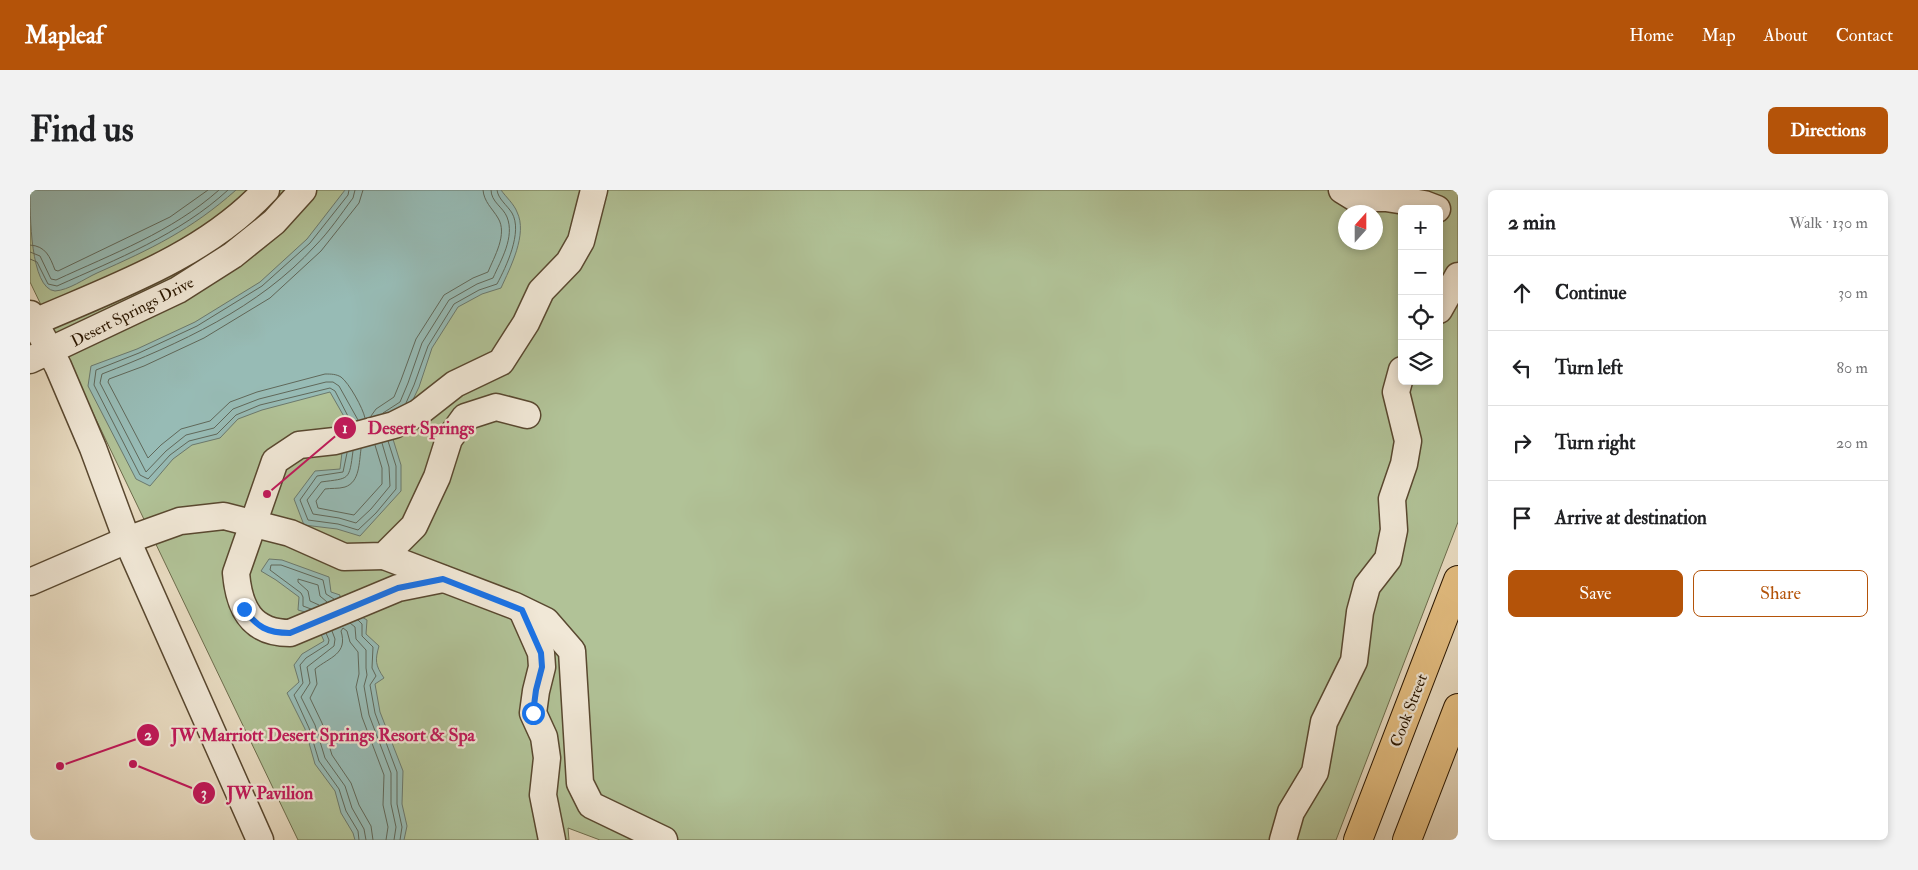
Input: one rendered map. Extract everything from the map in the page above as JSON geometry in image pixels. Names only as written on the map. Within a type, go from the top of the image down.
[{"type":"main road","name":"Cook Street","points":[[1358,840],[1458,580]]},
{"type":"main road","points":[[1407,840],[1458,708]]},
{"type":"lane","name":"Desert Springs Drive","points":[[32,320],[140,276],[191,249],[228,224],[266,190]]},
{"type":"lane","name":"Desert Springs Drive","points":[[40,356],[178,290],[233,255],[274,222],[303,190]]},
{"type":"lane","points":[[443,579],[398,588],[290,633],[275,633],[262,628],[252,620],[244,609],[238,592],[236,573],[275,461],[299,445],[335,441],[394,425],[418,413],[455,384],[501,362],[526,323],[541,291],[569,262],[581,241],[594,190]]},
{"type":"lane","points":[[1342,190],[1355,198],[1386,198],[1427,205]]},
{"type":"lane","points":[[1443,211],[1458,216]]},
{"type":"lane","points":[[1443,303],[1458,276]]},
{"type":"lane","points":[[32,320],[40,356],[92,448],[128,540],[260,840]]},
{"type":"lane","points":[[1283,840],[1291,812],[1315,772],[1324,722],[1354,661],[1360,612],[1367,586],[1388,559],[1394,530],[1392,499],[1404,464],[1408,441],[1396,392],[1398,385]]},
{"type":"lane","points":[[384,556],[414,526],[437,477],[449,439],[465,417],[496,407],[527,415]]},
{"type":"lane","points":[[30,582],[128,540],[180,521],[224,516],[290,533],[344,557],[384,556],[522,610],[546,620],[572,651],[580,783],[591,806],[664,840]]},
{"type":"lane","points":[[522,610],[541,653],[542,667],[533,713],[544,737],[547,758],[543,794],[552,840]]},
{"type":"green space","points":[[30,190],[1458,190],[1458,522],[1336,840],[600,840],[568,828],[569,840],[298,840],[30,282]]},
{"type":"water","points":[[30,190],[236,190],[203,216],[170,238],[71,286],[55,291],[47,287],[41,278],[36,264],[31,232]]},
{"type":"water","points":[[345,190],[501,190],[514,206],[520,221],[519,240],[516,251],[501,288],[482,294],[458,307],[432,348],[419,387],[408,410],[388,423],[401,465],[401,491],[360,536],[337,529],[304,525],[294,499],[315,471],[340,469],[346,420],[330,392],[262,410],[238,419],[220,438],[192,445],[173,459],[150,486],[136,479],[88,386],[91,366],[137,349],[195,322],[260,282],[307,239]]},
{"type":"water","points":[[269,559],[282,560],[329,577],[331,592],[340,595],[339,604],[367,620],[366,634],[379,646],[377,662],[384,678],[375,684],[380,712],[403,771],[402,804],[407,826],[404,840],[355,840],[341,813],[335,791],[315,764],[305,729],[287,693],[299,682],[294,665],[302,654],[324,641],[312,614],[298,610],[299,597],[261,571]]},
{"type":"place","name":"Desert Springs","points":[[267,494]]},
{"type":"place","name":"JW Pavilion","points":[[133,764]]},
{"type":"place","name":"JW Marriott Desert Springs Resort & Spa","points":[[60,766]]},
{"type":"route","points":[[244,609],[252,620],[262,628],[275,633],[290,633],[398,588],[443,579],[522,610],[541,653],[542,667],[533,713]]}]
